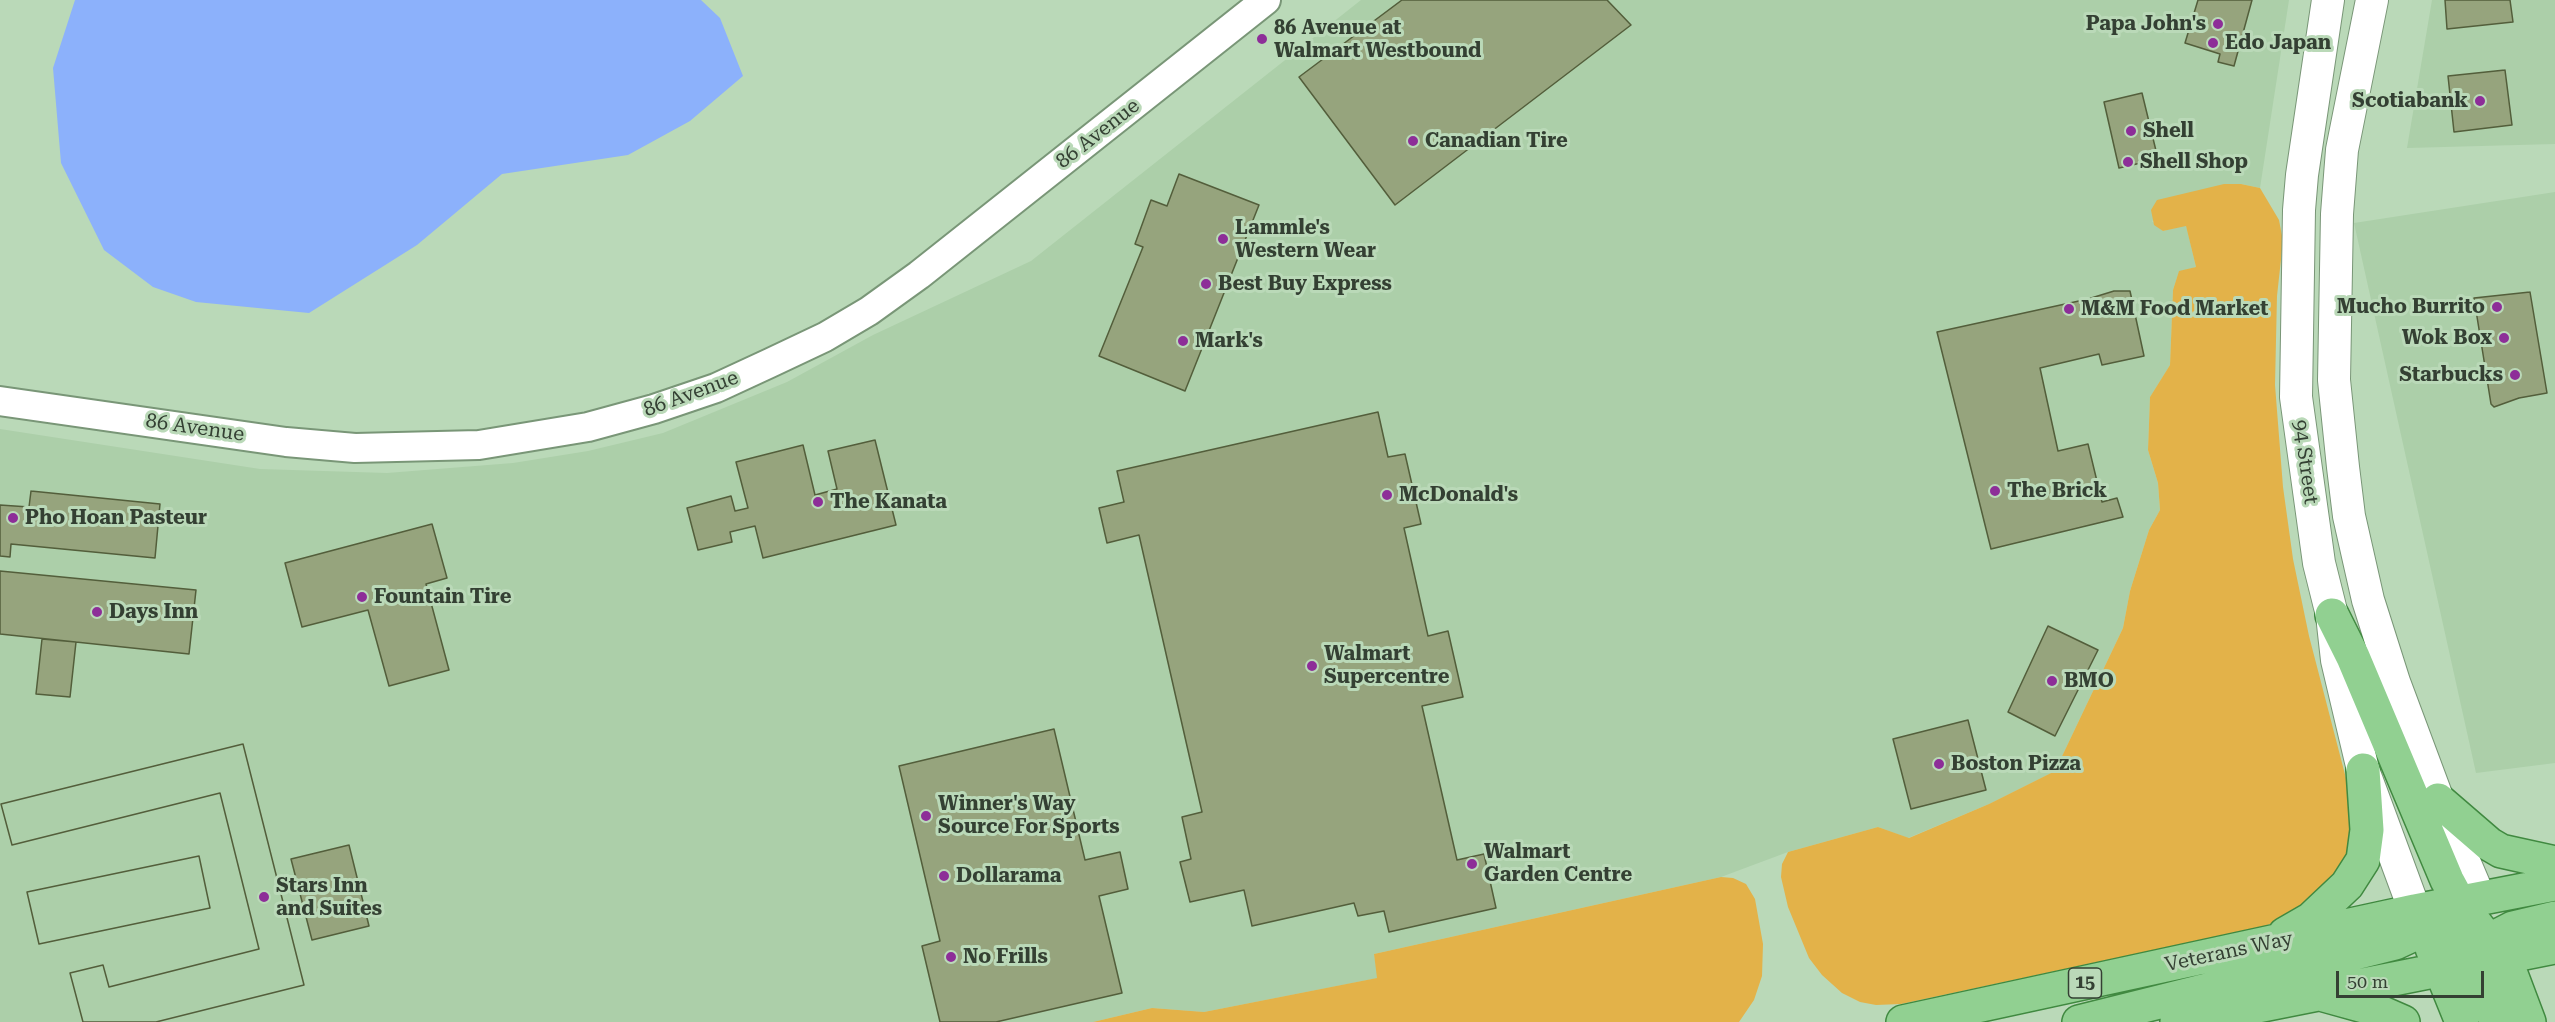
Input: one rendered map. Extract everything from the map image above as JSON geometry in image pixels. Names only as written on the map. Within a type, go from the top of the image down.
[{"type":"main road","name":"94 Street","points":[[2328,0],[2302,175],[2299,210],[2296,397],[2319,563],[2332,615],[2337,660],[2363,770],[2424,922]]},
{"type":"main road","name":"94 Street","points":[[2372,0],[2342,150],[2337,214],[2334,380],[2349,516],[2368,600],[2394,682],[2438,800],[2469,904]]},
{"type":"main road","points":[[2332,615],[2353,657],[2447,880],[2469,904],[2477,952],[2497,1022]]},
{"type":"main road","points":[[2267,944],[2311,919],[2347,885],[2363,860],[2367,830],[2363,770]]},
{"type":"main road","points":[[2438,800],[2489,844],[2501,851],[2555,863]]},
{"type":"main road","name":"Veterans Way","points":[[1903,1022],[2267,944],[2424,922],[2469,904],[2555,884]]},
{"type":"main road","points":[[2462,1022],[2477,952],[2513,928],[2555,918]]},
{"type":"main road","points":[[2079,1022],[2395,943],[2424,922],[2477,952],[2529,1022]]},
{"type":"main road","points":[[2176,1022],[2317,993],[2477,952],[2555,947]]},
{"type":"main road","points":[[2317,993],[2372,1008],[2403,1022]]},
{"type":"street","name":"86 Avenue","points":[[0,401],[286,442],[355,448],[479,445],[588,427],[654,409],[716,388],[825,337],[869,311],[928,268],[1266,0]]},
{"type":"shaded area","points":[[1361,0],[2289,0],[2260,188],[2241,184],[2152,221],[2163,231],[2186,225],[2196,267],[2179,272],[2173,290],[2170,365],[2150,397],[2148,450],[2158,483],[2160,510],[2149,530],[2130,591],[2123,628],[2055,771],[1989,804],[1908,838],[1878,827],[1788,852],[1721,877],[1374,954],[1378,978],[1204,1012],[1152,1008],[1093,1022],[0,1022],[0,429],[260,469],[387,473],[513,463],[588,451],[663,433],[787,382],[873,335],[1031,261]]},
{"type":"shaded area","points":[[2432,0],[2555,0],[2555,144],[2407,148]]},
{"type":"shaded area","points":[[2224,184],[2241,184],[2260,188],[2279,220],[2283,241],[2277,296],[2275,385],[2283,487],[2293,559],[2309,636],[2355,813],[2351,842],[2344,862],[2328,886],[2289,917],[2262,927],[1901,1004],[1876,1005],[1860,1002],[1842,993],[1822,975],[1809,958],[1788,907],[1781,877],[1782,864],[1788,852],[1878,827],[1909,838],[1989,804],[2055,771],[2123,628],[2130,591],[2149,530],[2160,510],[2158,483],[2148,450],[2150,397],[2170,365],[2173,290],[2179,271],[2196,267],[2186,226],[2163,231],[2154,225],[2151,210],[2157,200]]},
{"type":"shaded area","points":[[2555,192],[2555,763],[2476,773],[2354,223]]},
{"type":"shaded area","points":[[1721,877],[1733,878],[1746,884],[1755,899],[1763,944],[1762,976],[1754,1000],[1739,1022],[1093,1022],[1152,1008],[1204,1012],[1377,978],[1374,954]]},
{"type":"water","points":[[75,0],[701,0],[720,18],[743,76],[690,121],[628,155],[502,174],[417,245],[309,313],[196,302],[153,287],[104,250],[61,163],[53,68]]},
{"type":"building","name":"Canadian Tire","points":[[1402,0],[1607,0],[1631,25],[1395,205],[1299,77]]},
{"type":"building","points":[[2198,0],[2252,0],[2234,66],[2218,62],[2220,54],[2185,43]]},
{"type":"building","points":[[2445,0],[2510,0],[2513,22],[2447,29]]},
{"type":"building","name":"Scotiabank","points":[[2505,70],[2512,125],[2454,132],[2448,76]]},
{"type":"building","name":"Shell","points":[[2142,93],[2158,159],[2119,168],[2104,102]]},
{"type":"building","points":[[1179,174],[1259,205],[1185,391],[1099,356],[1143,247],[1135,244],[1151,200],[1167,206]]},
{"type":"building","points":[[2114,291],[2130,291],[2144,356],[2102,365],[2099,354],[2040,368],[2058,451],[2088,444],[2102,502],[2117,498],[2123,517],[1991,549],[1937,332],[2088,299]]},
{"type":"building","points":[[2530,292],[2547,393],[2519,398],[2494,407],[2491,404],[2474,298]]},
{"type":"building","name":"Walmart Supercentre","points":[[1378,412],[1388,457],[1405,454],[1421,524],[1404,528],[1428,636],[1448,631],[1463,697],[1422,706],[1457,860],[1484,854],[1496,908],[1389,932],[1384,911],[1358,916],[1354,903],[1252,926],[1244,890],[1190,902],[1180,862],[1191,859],[1182,817],[1202,812],[1139,535],[1107,543],[1099,508],[1124,502],[1117,471]]},
{"type":"building","name":"The Kanata","points":[[875,440],[896,525],[763,558],[755,526],[730,532],[732,542],[698,550],[687,508],[731,496],[735,511],[748,508],[736,462],[803,445],[815,495],[837,489],[828,451]]},
{"type":"building","points":[[31,491],[160,504],[155,558],[11,544],[10,557],[0,556],[0,505],[29,507]]},
{"type":"building","name":"Fountain Tire","points":[[432,524],[447,578],[426,584],[449,670],[389,686],[368,610],[302,627],[285,563]]},
{"type":"building","name":"Days Inn","points":[[0,571],[196,590],[189,654],[0,634]]},
{"type":"building","name":"BMO","points":[[2048,626],[2098,650],[2055,736],[2008,712]]},
{"type":"building","points":[[42,639],[76,642],[70,697],[36,694]]},
{"type":"building","name":"Boston Pizza","points":[[1968,720],[1986,790],[1911,809],[1893,739]]},
{"type":"building","points":[[1054,729],[1085,860],[1120,852],[1128,889],[1099,896],[1122,993],[996,1022],[940,1022],[922,946],[940,941],[899,766]]},
{"type":"building","name":"Stars Inn and Suites","points":[[243,744],[304,985],[156,1022],[83,1022],[70,973],[103,965],[109,987],[259,949],[220,793],[12,845],[1,804]]},
{"type":"building","name":"Stars Inn and Suites","points":[[243,744],[304,985],[156,1022],[83,1022],[70,973],[103,965],[109,987],[259,949],[220,793],[12,845],[1,804]]},
{"type":"building","points":[[349,845],[369,926],[312,940],[291,859]]},
{"type":"building","points":[[199,856],[210,908],[39,944],[27,892]]},
{"type":"building","points":[[199,856],[210,908],[39,944],[27,892]]},
{"type":"place","name":"Papa John's","points":[[2218,24]]},
{"type":"place","name":"86 Avenue at Walmart Westbound","points":[[1262,39]]},
{"type":"place","name":"Edo Japan","points":[[2213,43]]},
{"type":"place","name":"Scotiabank","points":[[2480,101]]},
{"type":"place","name":"Shell","points":[[2131,131]]},
{"type":"place","name":"Canadian Tire","points":[[1413,141]]},
{"type":"place","name":"Shell Shop","points":[[2128,162]]},
{"type":"place","name":"Lammle's Western Wear","points":[[1223,239]]},
{"type":"place","name":"Best Buy Express","points":[[1206,284]]},
{"type":"place","name":"Mucho Burrito","points":[[2497,307]]},
{"type":"place","name":"M&M Food Market","points":[[2069,309]]},
{"type":"place","name":"Wok Box","points":[[2504,338]]},
{"type":"place","name":"Mark's","points":[[1183,341]]},
{"type":"place","name":"Starbucks","points":[[2515,375]]},
{"type":"place","name":"The Brick","points":[[1995,491]]},
{"type":"place","name":"McDonald's","points":[[1387,495]]},
{"type":"place","name":"The Kanata","points":[[818,502]]},
{"type":"place","name":"Pho Hoan Pasteur","points":[[13,518]]},
{"type":"place","name":"Fountain Tire","points":[[362,597]]},
{"type":"place","name":"Days Inn","points":[[97,612]]},
{"type":"place","name":"Walmart Supercentre","points":[[1312,666]]},
{"type":"place","name":"BMO","points":[[2052,681]]},
{"type":"place","name":"Boston Pizza","points":[[1939,764]]},
{"type":"place","name":"Winner's Way Source For Sports","points":[[926,816]]},
{"type":"place","name":"Walmart Garden Centre","points":[[1472,864]]},
{"type":"place","name":"Dollarama","points":[[944,876]]},
{"type":"place","name":"Stars Inn and Suites","points":[[264,897]]},
{"type":"place","name":"No Frills","points":[[951,957]]}]
